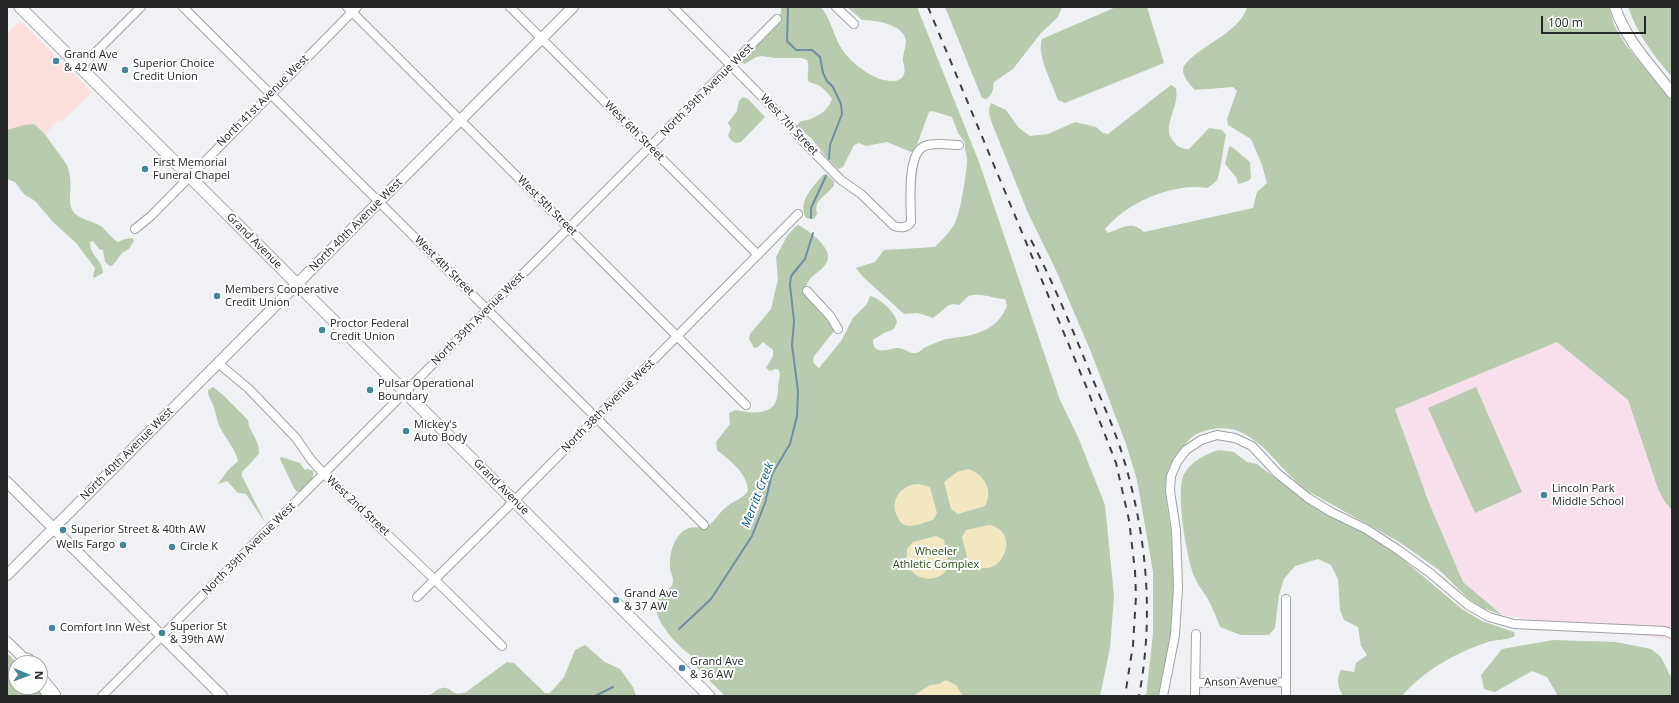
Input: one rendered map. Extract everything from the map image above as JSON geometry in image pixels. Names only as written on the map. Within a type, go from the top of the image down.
[{"type":"main road","name":"Grand Avenue","points":[[20,7],[709,696]]},
{"type":"street","points":[[81,67],[141,7]]},
{"type":"street","name":"West 4th Street","points":[[183,7],[704,525]]},
{"type":"street","name":"West 6th Street","points":[[510,7],[758,255]]},
{"type":"street","name":"North 40th Avenue West","points":[[7,575],[573,7]]},
{"type":"street","name":"West 7th Street","points":[[673,7],[785,120],[802,140],[841,180],[861,194],[890,224],[897,227],[904,227],[912,222],[911,180],[916,154],[922,147],[926,145],[959,145]]},
{"type":"street","points":[[836,7],[854,24]]},
{"type":"street","points":[[1615,7],[1619,20],[1630,40],[1672,93]]},
{"type":"street","name":"North 41st Avenue West","points":[[135,229],[151,216],[352,9]]},
{"type":"street","name":"West 5th Street","points":[[352,9],[460,120],[746,404]]},
{"type":"street","name":"North 39th Avenue West","points":[[102,696],[777,19]]},
{"type":"street","name":"North 38th Avenue West","points":[[417,597],[798,214]]},
{"type":"street","points":[[807,291],[831,317],[838,328]]},
{"type":"street","name":"West 2nd Street","points":[[218,363],[249,389],[296,438],[312,461],[324,474],[502,646]]},
{"type":"street","points":[[1164,696],[1175,635],[1178,601],[1178,554],[1170,491],[1171,476],[1177,462],[1186,450],[1201,440],[1218,435],[1235,438],[1252,446],[1277,473],[1308,498],[1331,512],[1366,529],[1397,549],[1430,573],[1468,605],[1489,617],[1514,624],[1665,631],[1672,634]]},
{"type":"street","points":[[7,482],[222,696]]},
{"type":"street","points":[[1286,599],[1286,696]]},
{"type":"street","points":[[1195,696],[1196,634]]},
{"type":"street","points":[[7,642],[21,655]]},
{"type":"street","points":[[48,682],[62,696]]},
{"type":"street","name":"Anson Avenue","points":[[1195,683],[1286,682]]},
{"type":"shaded area","points":[[20,21],[92,92],[61,122],[59,120],[48,131],[44,146],[7,148],[7,34]]},
{"type":"shaded area","name":"Lincoln Park Middle School","points":[[1557,342],[1628,400],[1658,489],[1665,502],[1672,510],[1672,640],[1502,615],[1463,582],[1429,503],[1395,409]]},
{"type":"green space","name":"Wheeler Athletic Complex","points":[[781,7],[821,7],[827,16],[840,46],[852,61],[862,70],[880,79],[897,81],[905,72],[903,59],[906,41],[904,35],[895,27],[888,24],[862,20],[847,7],[917,7],[979,162],[1060,400],[1078,437],[1105,505],[1114,596],[1110,648],[1100,696],[725,696],[692,663],[697,658],[684,650],[670,636],[659,619],[656,611],[656,605],[660,597],[670,588],[673,581],[670,569],[670,559],[675,541],[685,530],[709,525],[724,509],[748,491],[745,478],[732,463],[717,450],[716,442],[730,424],[729,413],[735,410],[745,412],[766,411],[774,405],[778,396],[780,376],[779,370],[776,369],[770,371],[766,368],[773,356],[773,350],[763,342],[758,347],[754,348],[749,339],[750,334],[771,309],[778,279],[776,257],[787,236],[795,227],[798,225],[814,235],[827,251],[827,262],[808,282],[806,292],[822,307],[835,330],[814,356],[814,363],[819,368],[841,341],[853,318],[867,304],[870,296],[874,297],[886,306],[896,318],[897,322],[894,329],[873,340],[876,348],[882,350],[900,348],[913,353],[943,340],[969,335],[989,328],[999,319],[1007,306],[1005,299],[974,295],[969,296],[959,305],[949,305],[933,318],[918,313],[904,314],[863,277],[856,268],[875,262],[884,250],[935,247],[946,236],[955,223],[961,202],[967,161],[965,143],[958,133],[952,117],[932,111],[929,112],[915,150],[911,152],[887,142],[866,146],[859,143],[854,145],[843,167],[838,169],[811,138],[796,126],[801,121],[815,117],[824,111],[832,99],[820,86],[808,81],[807,60],[802,58],[774,58],[762,56],[756,57],[745,64],[741,62],[741,60],[777,22],[780,17]]},
{"type":"green space","points":[[945,7],[1062,7],[1058,17],[1041,33],[1013,69],[994,82],[991,94],[986,99],[982,98]]},
{"type":"green space","points":[[1116,7],[1147,7],[1164,63],[1065,103],[1058,100],[1043,61],[1041,53],[1042,39]]},
{"type":"green space","points":[[1247,7],[1609,7],[1614,25],[1625,44],[1672,101],[1672,510],[1665,502],[1658,489],[1628,400],[1557,342],[1395,409],[1429,503],[1463,582],[1502,615],[1480,607],[1470,600],[1439,570],[1399,542],[1306,490],[1289,475],[1266,450],[1249,436],[1233,429],[1217,428],[1201,432],[1190,438],[1174,458],[1166,478],[1166,498],[1174,562],[1173,620],[1168,658],[1160,696],[1146,696],[1153,634],[1153,572],[1137,480],[1126,444],[1091,352],[1055,268],[1028,213],[992,123],[989,109],[991,103],[1006,110],[1018,127],[1030,136],[1048,134],[1075,122],[1096,127],[1103,133],[1108,134],[1171,85],[1176,88],[1177,95],[1169,129],[1170,135],[1176,145],[1189,149],[1209,128],[1222,130],[1226,135],[1217,180],[1207,188],[1185,188],[1150,197],[1117,217],[1105,229],[1108,233],[1122,227],[1135,226],[1144,232],[1253,208],[1257,192],[1267,183],[1262,165],[1251,139],[1228,125],[1227,119],[1237,91],[1233,87],[1195,90],[1184,76],[1183,72],[1184,65],[1197,53],[1231,29],[1244,15]]},
{"type":"green space","points":[[1628,7],[1672,7],[1672,77],[1659,61],[1636,27]]},
{"type":"green space","points":[[743,97],[748,99],[765,117],[741,142],[736,143],[728,136],[731,128],[728,123],[737,111],[739,101]]},
{"type":"green space","points":[[34,124],[44,133],[67,165],[70,179],[70,202],[71,208],[74,212],[82,218],[98,224],[118,242],[133,238],[134,241],[129,249],[122,253],[113,265],[110,266],[105,262],[103,250],[99,249],[93,241],[90,242],[92,251],[101,264],[103,273],[94,278],[95,268],[76,243],[53,222],[35,201],[24,194],[15,182],[7,179],[7,130]]},
{"type":"green space","points":[[1231,146],[1250,162],[1251,178],[1248,181],[1238,184],[1236,177],[1225,164],[1229,147]]},
{"type":"green space","points":[[826,174],[834,181],[834,185],[817,204],[817,214],[814,219],[806,218],[804,212],[805,200],[815,184],[823,175]]},
{"type":"green space","points":[[213,387],[248,420],[250,429],[258,444],[259,454],[242,472],[242,476],[266,524],[246,494],[238,493],[227,481],[218,484],[228,470],[238,461],[220,427],[209,396],[208,390]]},
{"type":"green space","points":[[1476,387],[1522,492],[1475,513],[1428,408]]},
{"type":"green space","points":[[1218,450],[1234,452],[1247,462],[1257,464],[1303,499],[1368,535],[1393,551],[1462,609],[1482,621],[1514,632],[1515,636],[1508,639],[1489,642],[1462,652],[1429,671],[1402,696],[1343,696],[1338,683],[1338,677],[1341,670],[1354,672],[1356,663],[1367,655],[1361,646],[1358,627],[1344,620],[1340,610],[1338,579],[1331,565],[1318,559],[1295,566],[1284,579],[1279,595],[1275,628],[1269,635],[1241,635],[1220,627],[1212,607],[1197,583],[1192,569],[1181,509],[1182,482],[1187,469],[1199,459]]},
{"type":"green space","points":[[281,457],[300,463],[305,470],[308,469],[313,471],[314,474],[312,480],[300,491],[297,492],[294,488],[280,459]]},
{"type":"green space","points":[[1553,640],[1616,642],[1651,649],[1661,657],[1671,677],[1672,696],[1558,696],[1547,677],[1532,671],[1495,692],[1484,689],[1481,675],[1502,649]]},
{"type":"green space","points":[[585,645],[605,662],[620,669],[633,687],[636,696],[428,696],[442,688],[446,688],[457,694],[466,692],[507,662],[514,663],[545,693],[550,693],[564,677],[575,650]]},
{"type":"green space","points":[[7,653],[9,655],[8,695],[49,696],[7,696]]},
{"type":"sand","points":[[968,469],[974,471],[986,483],[988,489],[988,500],[985,506],[958,514],[951,509],[944,482],[957,472]]},
{"type":"sand","points":[[919,484],[930,487],[937,513],[933,520],[908,526],[901,523],[897,516],[895,510],[896,499],[902,490]]},
{"type":"sand","points":[[989,525],[999,529],[1005,537],[1006,546],[1004,555],[998,563],[990,568],[980,567],[968,561],[962,537],[966,530]]},
{"type":"sand","points":[[936,536],[944,540],[949,566],[946,572],[941,576],[928,579],[922,578],[911,571],[908,565],[907,549],[913,542]]},
{"type":"sand","points":[[946,680],[956,685],[963,696],[913,696],[930,685],[939,684]]},
{"type":"waterway","name":"Merritt Creek","points":[[788,7],[787,41],[796,50],[812,50],[820,57],[823,73],[827,81],[833,87],[841,104],[842,114],[830,145],[829,159]]},
{"type":"waterway","name":"Merritt Creek","points":[[811,218],[811,208],[826,176]]},
{"type":"waterway","name":"Merritt Creek","points":[[679,629],[711,599],[752,536],[765,503],[772,474],[790,444],[797,416],[798,391],[792,345],[794,321],[790,285],[791,276],[805,259],[813,233]]},
{"type":"waterway","name":"Merritt Creek","points":[[595,696],[613,687]]},
{"type":"railway","points":[[928,7],[1086,386],[1116,463],[1129,520],[1135,571],[1136,596],[1133,645],[1125,696]]},
{"type":"railway","points":[[1031,240],[1062,304],[1108,415],[1124,460],[1132,489],[1143,548],[1146,577],[1146,637],[1144,666],[1139,696]]},
{"type":"place","name":"Grand Ave & 42 AW","points":[[56,61]]},
{"type":"place","name":"Superior Choice Credit Union","points":[[125,70]]},
{"type":"place","name":"First Memorial Funeral Chapel","points":[[145,169]]},
{"type":"place","name":"Members Cooperative Credit Union","points":[[217,296]]},
{"type":"place","name":"Proctor Federal Credit Union","points":[[322,330]]},
{"type":"place","name":"Pulsar Operational Boundary","points":[[370,390]]},
{"type":"place","name":"Mickey's Auto Body","points":[[406,431]]},
{"type":"place","name":"Lincoln Park Middle School","points":[[1544,495]]},
{"type":"place","name":"Superior Street & 40th AW","points":[[63,530]]},
{"type":"place","name":"Wells Fargo","points":[[123,545]]},
{"type":"place","name":"Circle K","points":[[172,547]]},
{"type":"place","name":"Grand Ave & 37 AW","points":[[616,600]]},
{"type":"place","name":"Comfort Inn West","points":[[52,628]]},
{"type":"place","name":"Superior St & 39th AW","points":[[162,633]]},
{"type":"place","name":"Grand Ave & 36 AW","points":[[682,668]]}]
